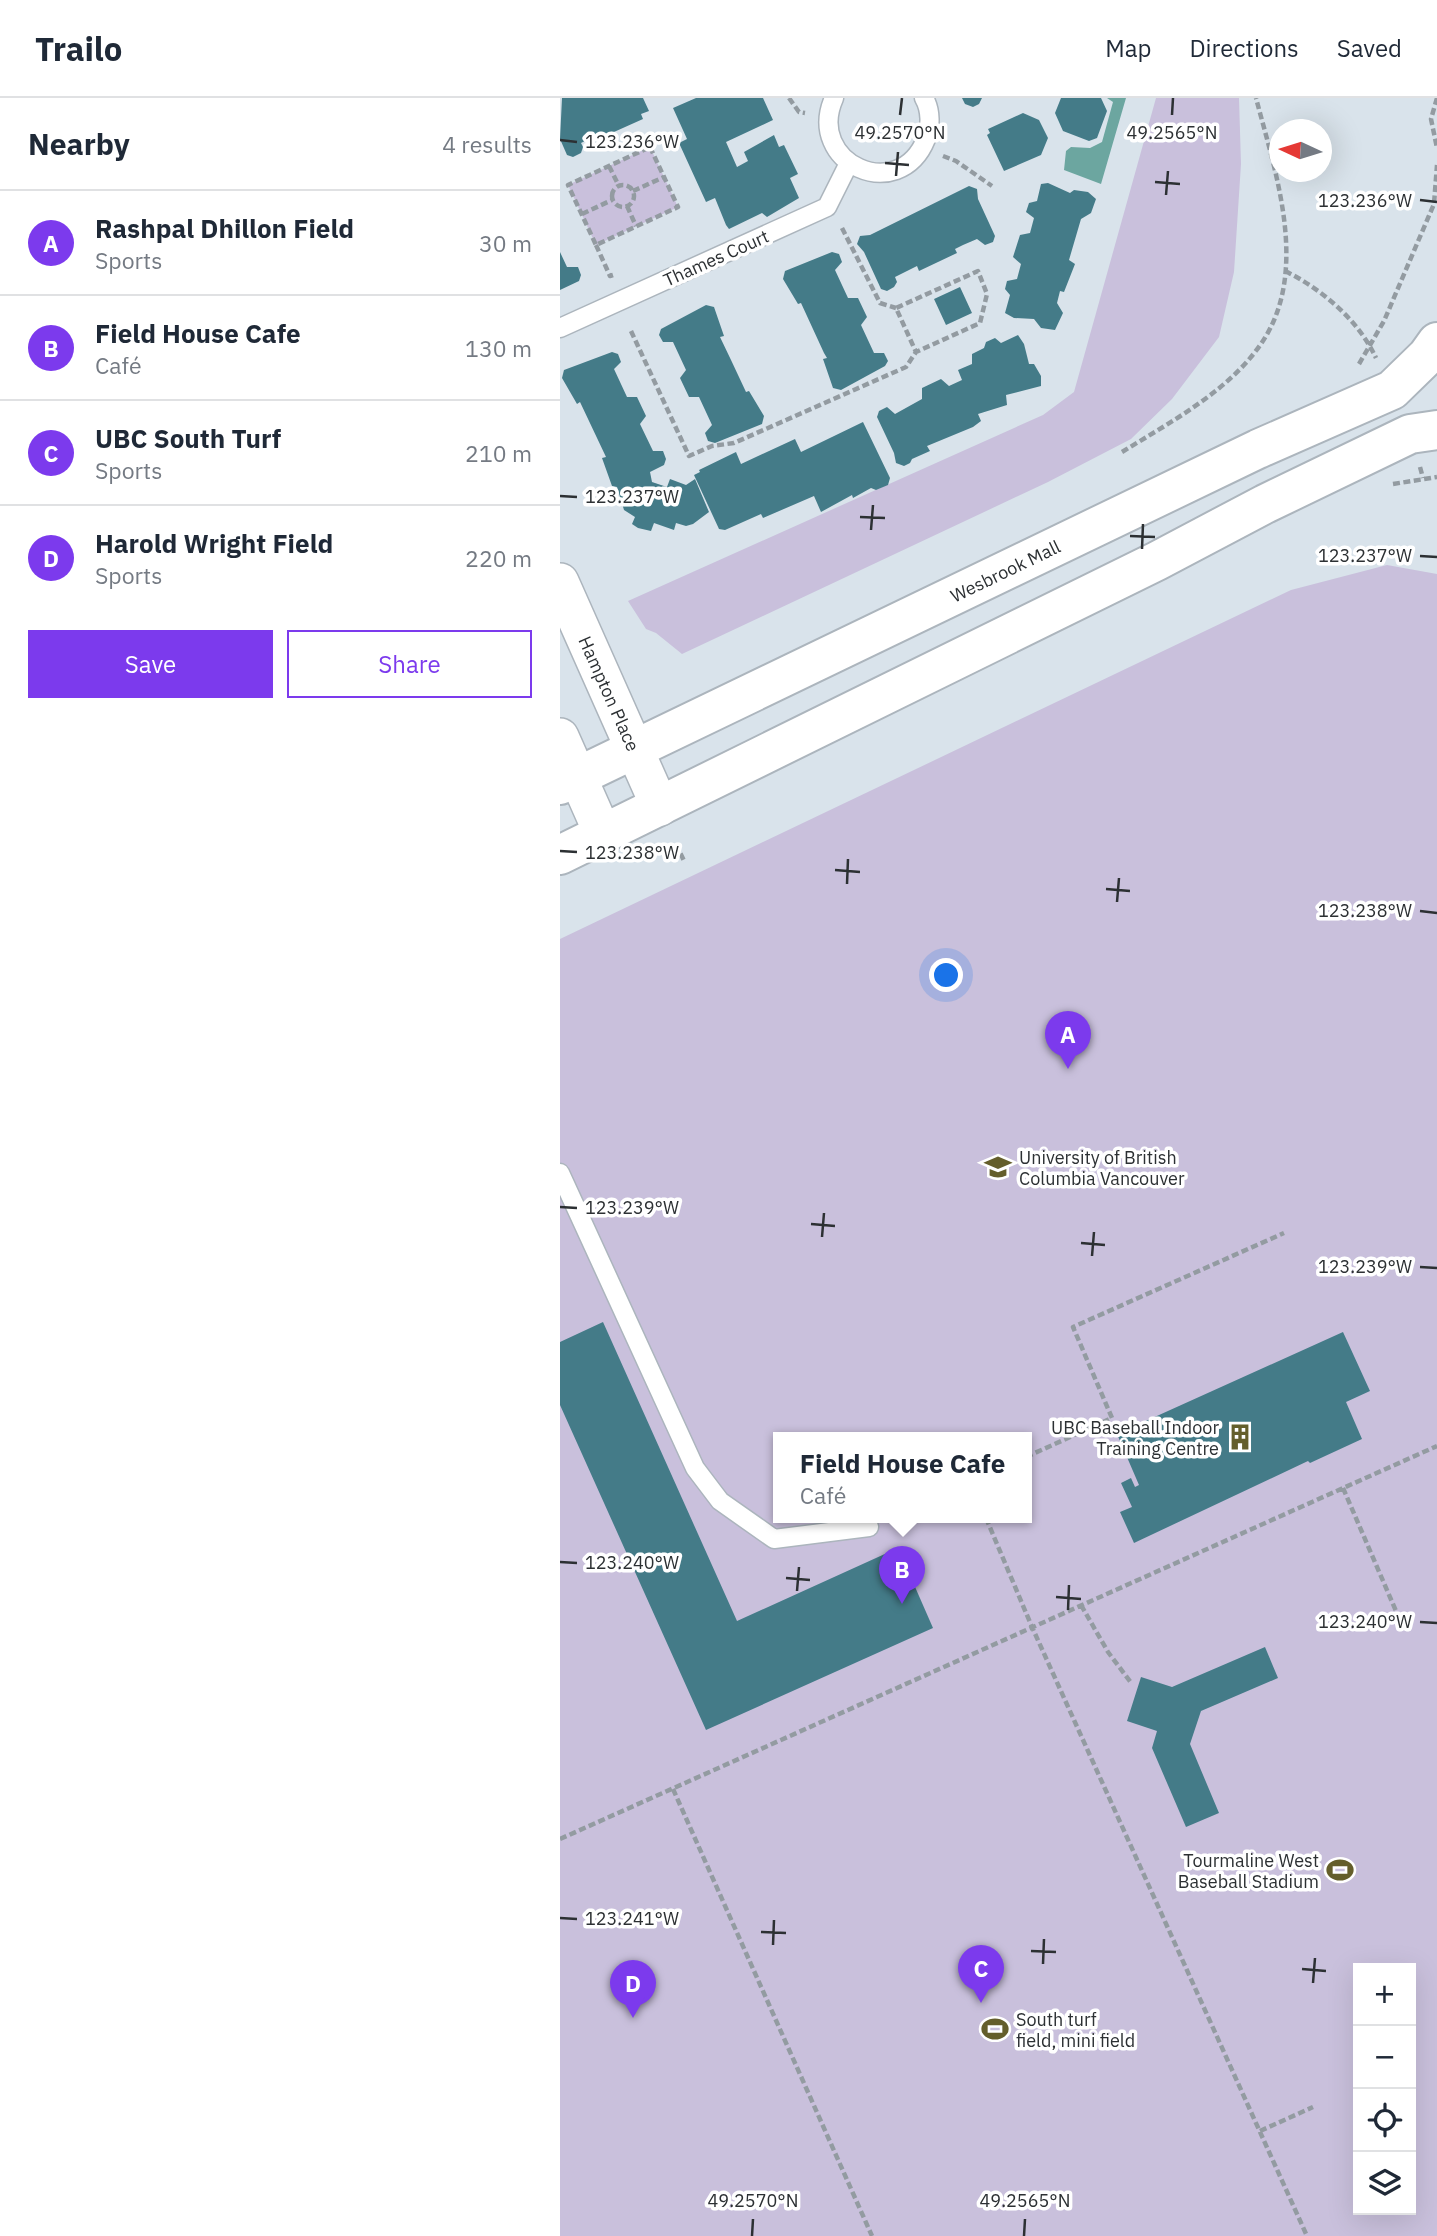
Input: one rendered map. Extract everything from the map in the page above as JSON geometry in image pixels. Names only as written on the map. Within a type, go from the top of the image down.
[{"type":"main road","name":"Wesbrook Mall","points":[[569,781],[1246,455],[1392,390],[1427,356],[1437,342]]},
{"type":"main road","points":[[560,855],[1337,469],[1410,434],[1437,430]]},
{"type":"street","name":"Hampton Place","points":[[560,582],[660,807]]},
{"type":"street","points":[[560,737],[569,781],[603,834]]},
{"type":"lane","points":[[834,98],[828,117],[830,135],[837,151],[849,163],[864,171],[881,173],[897,170],[912,161],[923,148],[929,134],[930,118],[923,98]]},
{"type":"lane","points":[[827,207],[849,163]]},
{"type":"lane","name":"Thames Court","points":[[560,328],[827,207]]},
{"type":"lane","points":[[560,1173],[695,1468],[720,1501],[774,1539],[869,1527]]},
{"type":"path","points":[[1122,452],[1179,417],[1245,363],[1266,336],[1280,303],[1286,271],[1282,207],[1256,98]]},
{"type":"path","points":[[1437,98],[1431,120],[1437,148]]},
{"type":"path","points":[[596,245],[678,207],[650,147],[568,185],[610,276],[618,272]]},
{"type":"path","points":[[923,148],[956,161],[992,186]]},
{"type":"path","points":[[1286,271],[1314,285],[1370,344],[1384,321],[1435,204],[1437,165]]},
{"type":"path","points":[[609,166],[619,186]]},
{"type":"path","points":[[633,191],[664,177]]},
{"type":"path","points":[[612,201],[613,190],[619,186],[627,186],[633,191]]},
{"type":"path","points":[[612,201],[617,206],[627,206],[633,202],[633,191]]},
{"type":"path","points":[[582,214],[612,201]]},
{"type":"path","points":[[627,206],[636,226]]},
{"type":"path","points":[[631,331],[689,456],[712,446],[734,443],[906,368],[916,352],[980,323],[987,293],[978,271],[896,308],[880,303],[849,239],[827,207]]},
{"type":"path","points":[[896,308],[916,352]]},
{"type":"path","points":[[1384,488],[1437,477]]},
{"type":"path","points":[[676,844],[685,863]]},
{"type":"path","points":[[1032,1454],[1112,1418],[1073,1327],[1284,1233]]},
{"type":"path","points":[[560,1839],[1437,1446]]},
{"type":"path","points":[[1343,1488],[1402,1625]]},
{"type":"path","points":[[988,1523],[1032,1627],[1307,2236]]},
{"type":"path","points":[[1082,1605],[1108,1652],[1132,1684]]},
{"type":"path","points":[[673,1789],[872,2236]]},
{"type":"path","points":[[1260,2131],[1313,2107]]},
{"type":"shaded area","points":[[1107,98],[1126,98],[1101,184],[1064,170],[1066,151],[1071,147],[1090,148],[1102,142],[1113,102]]},
{"type":"shaded area","points":[[1156,98],[1239,98],[1241,164],[1234,272],[1219,337],[1172,399],[1131,439],[1048,482],[682,654],[656,633],[646,629],[628,601],[1043,415],[1074,392]]},
{"type":"shaded area","points":[[650,147],[678,207],[596,245],[568,185]]},
{"type":"shaded area","name":"University of British Columbia Vancouver","points":[[1387,565],[1437,574],[1437,2236],[560,2236],[560,939],[1291,590]]},
{"type":"building","points":[[562,98],[643,98],[649,111],[641,114],[643,119],[605,136],[603,132],[581,143],[581,153],[573,157],[567,155],[560,139]]},
{"type":"building","points":[[696,98],[763,98],[773,120],[726,142],[737,167],[748,161],[744,152],[774,135],[779,147],[784,145],[798,174],[790,178],[799,198],[767,217],[762,213],[729,229],[715,198],[706,202],[679,143],[687,139],[673,108]]},
{"type":"building","points":[[962,98],[982,98],[979,104],[973,107],[965,104]]},
{"type":"building","points":[[1061,98],[1101,98],[1107,111],[1097,138],[1089,141],[1063,131],[1055,113]]},
{"type":"building","points":[[1023,113],[1039,120],[1048,138],[1041,155],[1004,171],[987,135],[990,133],[988,129]]},
{"type":"building","points":[[1048,183],[1070,193],[1074,190],[1088,192],[1096,199],[1091,213],[1081,219],[1069,260],[1075,264],[1064,292],[1060,291],[1057,303],[1063,313],[1055,330],[1041,328],[1034,319],[1014,318],[1005,313],[1010,295],[1005,289],[1007,281],[1017,279],[1021,264],[1013,257],[1020,235],[1030,233],[1034,218],[1026,212],[1029,203],[1037,201],[1041,184]]},
{"type":"building","points":[[969,186],[977,189],[978,199],[995,236],[993,242],[985,245],[977,239],[955,249],[957,253],[919,271],[917,266],[895,277],[897,282],[887,291],[881,289],[864,252],[857,244],[860,236],[870,235]]},
{"type":"building","points":[[560,252],[567,267],[578,267],[581,275],[579,281],[560,290]]},
{"type":"building","points":[[832,252],[839,254],[842,262],[835,270],[848,298],[858,298],[867,317],[861,325],[874,353],[884,353],[888,361],[885,366],[841,390],[833,388],[823,359],[827,358],[801,303],[798,304],[783,279],[785,271]]},
{"type":"building","points":[[960,287],[972,313],[946,325],[934,299]]},
{"type":"building","points":[[706,305],[714,307],[724,336],[720,337],[746,392],[749,391],[764,416],[762,424],[715,443],[708,441],[705,433],[712,425],[699,397],[689,397],[680,378],[686,370],[673,342],[663,342],[659,335],[661,329]]},
{"type":"building","points":[[1018,335],[1024,344],[1029,364],[1034,364],[1041,376],[1041,386],[1006,395],[1007,405],[978,414],[981,421],[973,427],[927,446],[930,451],[904,466],[896,463],[877,417],[879,411],[887,407],[895,414],[922,399],[922,388],[941,379],[949,386],[962,380],[958,370],[972,364],[972,354],[984,348],[986,342],[995,338],[1001,343]]},
{"type":"building","points":[[612,352],[618,354],[621,362],[614,369],[627,397],[637,397],[646,416],[640,424],[653,451],[663,451],[666,459],[664,465],[650,472],[652,482],[667,487],[670,479],[686,485],[695,479],[709,512],[693,524],[686,526],[676,523],[674,530],[654,523],[651,531],[638,528],[632,524],[635,517],[624,510],[617,487],[612,486],[602,458],[606,457],[580,402],[577,404],[562,378],[564,370]]},
{"type":"building","points":[[863,422],[890,478],[888,485],[876,490],[871,488],[853,498],[852,495],[821,512],[814,496],[763,518],[761,514],[725,530],[719,529],[694,475],[700,472],[699,470],[736,452],[741,464],[795,439],[801,452]]},
{"type":"building","points":[[603,1322],[737,1621],[898,1548],[933,1628],[706,1730],[560,1405],[560,1342]]},
{"type":"building","name":"UBC Baseball Indoor Training Centre","points":[[1343,1332],[1370,1391],[1346,1402],[1362,1439],[1310,1463],[1308,1461],[1134,1543],[1120,1512],[1132,1507],[1121,1483],[1131,1478],[1135,1487],[1139,1485],[1117,1434]]},
{"type":"building","points":[[1265,1647],[1278,1678],[1201,1711],[1190,1744],[1219,1813],[1186,1827],[1152,1748],[1157,1731],[1127,1721],[1141,1677],[1172,1687]]},
{"type":"place","name":"Rashpal Dhillon Field","points":[[1068,1069]]},
{"type":"place","name":"University of British Columbia Vancouver","points":[[998,1167]]},
{"type":"place","name":"UBC Baseball Indoor Training Centre","points":[[1240,1437]]},
{"type":"place","name":"Field House Cafe","points":[[902,1604]]},
{"type":"place","name":"Tourmaline West Baseball Stadium","points":[[1340,1870]]},
{"type":"place","name":"UBC South Turf","points":[[981,2003]]},
{"type":"place","name":"Harold Wright Field","points":[[633,2018]]},
{"type":"place","name":"South turf field, mini field","points":[[995,2029]]}]
